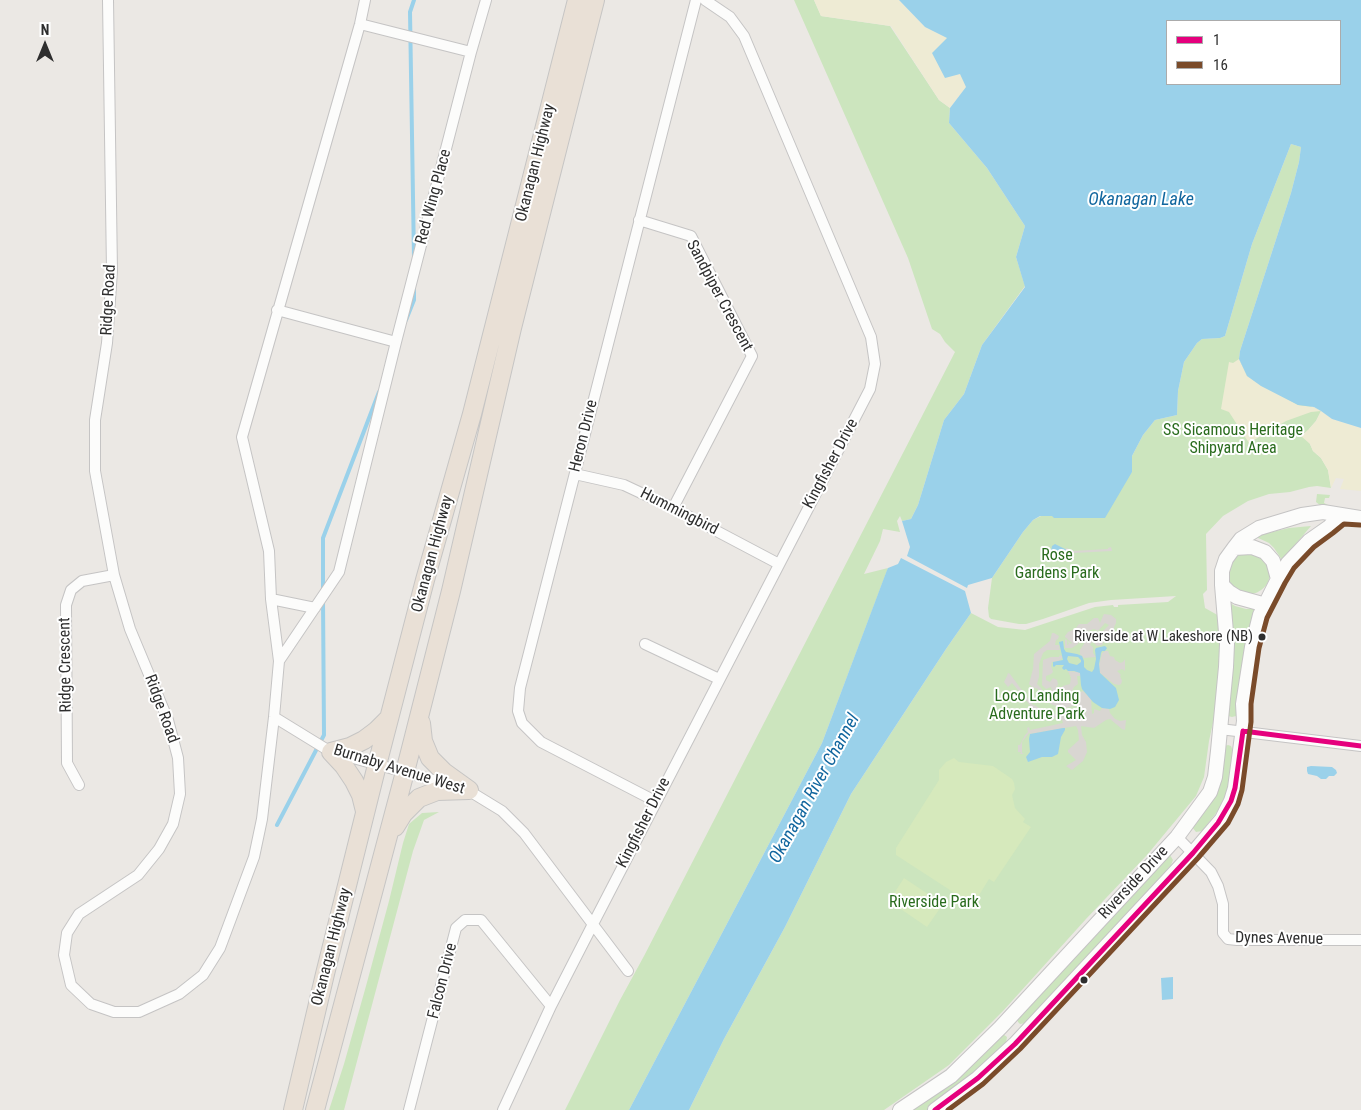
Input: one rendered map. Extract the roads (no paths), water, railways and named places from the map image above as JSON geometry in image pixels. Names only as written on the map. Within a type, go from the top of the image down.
[{"type":"highway","name":"Okanagan Highway","points":[[293,1110],[389,718],[474,405],[577,0]]},
{"type":"highway","name":"Okanagan Highway","points":[[315,1110],[420,714],[451,591],[510,337],[595,0]]},
{"type":"highway","points":[[420,714],[423,742],[430,758],[444,772],[469,790]]},
{"type":"highway","points":[[365,812],[361,795],[354,781],[331,752],[350,747],[364,740],[389,718]]},
{"type":"highway","points":[[388,838],[403,814],[419,798],[437,791],[469,790]]},
{"type":"street","name":"Ridge Road","points":[[108,0],[112,272],[107,343],[95,420],[95,472],[114,575],[130,629],[168,720],[178,758],[180,794],[174,822],[159,849],[143,869],[138,875],[79,914],[67,933],[64,955],[71,985],[91,1004],[114,1012],[139,1012],[179,994],[202,975],[220,948],[254,857],[262,819],[274,718]]},
{"type":"street","points":[[274,718],[280,661],[271,599],[269,551],[242,437],[360,24],[365,0]]},
{"type":"street","name":"Red Wing Place","points":[[280,661],[339,572],[396,342],[486,0]]},
{"type":"street","name":"Heron Drive","points":[[656,801],[541,742],[522,723],[518,711],[520,688],[696,0]]},
{"type":"street","name":"Kingfisher Drive","points":[[592,924],[870,389],[875,364],[871,337],[744,36],[730,17],[705,0]]},
{"type":"street","points":[[360,24],[471,52]]},
{"type":"street","name":"Sandpiper Crescent","points":[[639,220],[691,236],[752,356],[673,508]]},
{"type":"street","points":[[278,310],[396,342]]},
{"type":"street","name":"Hummingbird","points":[[574,474],[624,485],[673,508],[779,564]]},
{"type":"street","points":[[1341,516],[1297,552],[1278,579],[1266,605],[1238,598],[1228,592],[1222,584],[1223,566],[1226,559],[1249,533],[1269,524],[1302,515],[1323,512],[1361,518]]},
{"type":"street","points":[[1234,548],[1252,547],[1265,552],[1273,561],[1278,579]]},
{"type":"street","name":"Ridge Crescent","points":[[79,785],[68,763],[66,605],[71,590],[82,581],[114,575]]},
{"type":"street","name":"Riverside Drive","points":[[900,1110],[951,1076],[1000,1028],[1176,837],[1210,792],[1215,776],[1226,667],[1222,584]]},
{"type":"street","points":[[271,599],[315,608]]},
{"type":"street","name":"Riverside Drive","points":[[935,1110],[978,1078],[1015,1044],[1193,853],[1222,819],[1235,788],[1244,721],[1242,704],[1249,662],[1260,615],[1266,605]]},
{"type":"street","points":[[645,644],[719,679]]},
{"type":"street","name":"Burnaby Avenue West","points":[[274,718],[331,752],[469,790],[502,811],[524,833],[628,971]]},
{"type":"street","points":[[1220,729],[1361,746]]},
{"type":"street","name":"Dynes Avenue","points":[[1176,837],[1211,872],[1218,886],[1223,904],[1222,933],[1228,939],[1361,940]]},
{"type":"street","name":"Falcon Drive","points":[[410,1110],[456,928],[465,920],[481,920],[551,1006]]},
{"type":"street","points":[[503,1110],[551,1006],[592,924]]},
{"type":"water","name":"Okanagan Lake","points":[[899,0],[1361,0],[1361,428],[1332,419],[1314,407],[1298,405],[1261,386],[1247,376],[1239,359],[1299,162],[1301,147],[1291,144],[1252,244],[1225,336],[1202,339],[1184,362],[1178,391],[1177,415],[1155,420],[1143,435],[1132,456],[1132,472],[1105,518],[1054,518],[1052,516],[1040,516],[1033,520],[1023,532],[992,578],[968,585],[967,588],[907,556],[910,547],[902,521],[911,519],[918,505],[944,420],[964,394],[982,345],[1025,287],[1016,257],[1025,226],[987,168],[949,123],[950,108],[966,87],[960,74],[945,78],[932,53],[947,38],[925,27]]},
{"type":"water","points":[[1055,544],[1065,549],[1068,554],[1064,557],[1056,557],[1048,561],[1044,559],[1043,557],[1051,551],[1052,546]]},
{"type":"water","name":"Okanagan River Channel","points":[[901,558],[965,591],[971,613],[851,794],[785,927],[724,1039],[689,1110],[629,1110],[822,743],[887,570],[898,564]]},
{"type":"water","points":[[1063,641],[1066,652],[1082,656],[1084,667],[1092,672],[1096,659],[1096,648],[1105,646],[1107,648],[1101,653],[1100,673],[1116,688],[1119,700],[1115,707],[1110,709],[1102,708],[1093,702],[1082,689],[1080,673],[1064,670],[1062,668],[1064,665],[1053,666],[1053,662],[1063,660],[1059,642]],"holes":[[[1068,656],[1078,657],[1081,662],[1077,665],[1069,663],[1067,659]]]},
{"type":"water","points":[[1065,728],[1061,737],[1058,754],[1028,762],[1026,757],[1030,752],[1030,734]]},
{"type":"water","points":[[1307,767],[1332,767],[1337,773],[1326,779],[1321,779],[1308,774]]},
{"type":"water","points":[[1173,977],[1173,999],[1162,1000],[1161,978]]},
{"type":"waterway","points":[[414,0],[410,12],[414,259]]},
{"type":"waterway","points":[[406,320],[414,300],[414,288]]},
{"type":"waterway","points":[[323,590],[323,538],[379,392]]},
{"type":"waterway","points":[[277,825],[324,735],[323,599]]},
{"type":"place","name":"Riverside at W Lakeshore (NB)","points":[[1262,637]]},
{"type":"park label","name":"SS Sicamous Heritage Shipyard Area","points":[[1233,440]]},
{"type":"park label","name":"Rose Gardens Park","points":[[1057,565]]},
{"type":"park label","name":"Loco Landing Adventure Park","points":[[1037,706]]},
{"type":"park label","name":"Riverside Park","points":[[934,903]]}]
